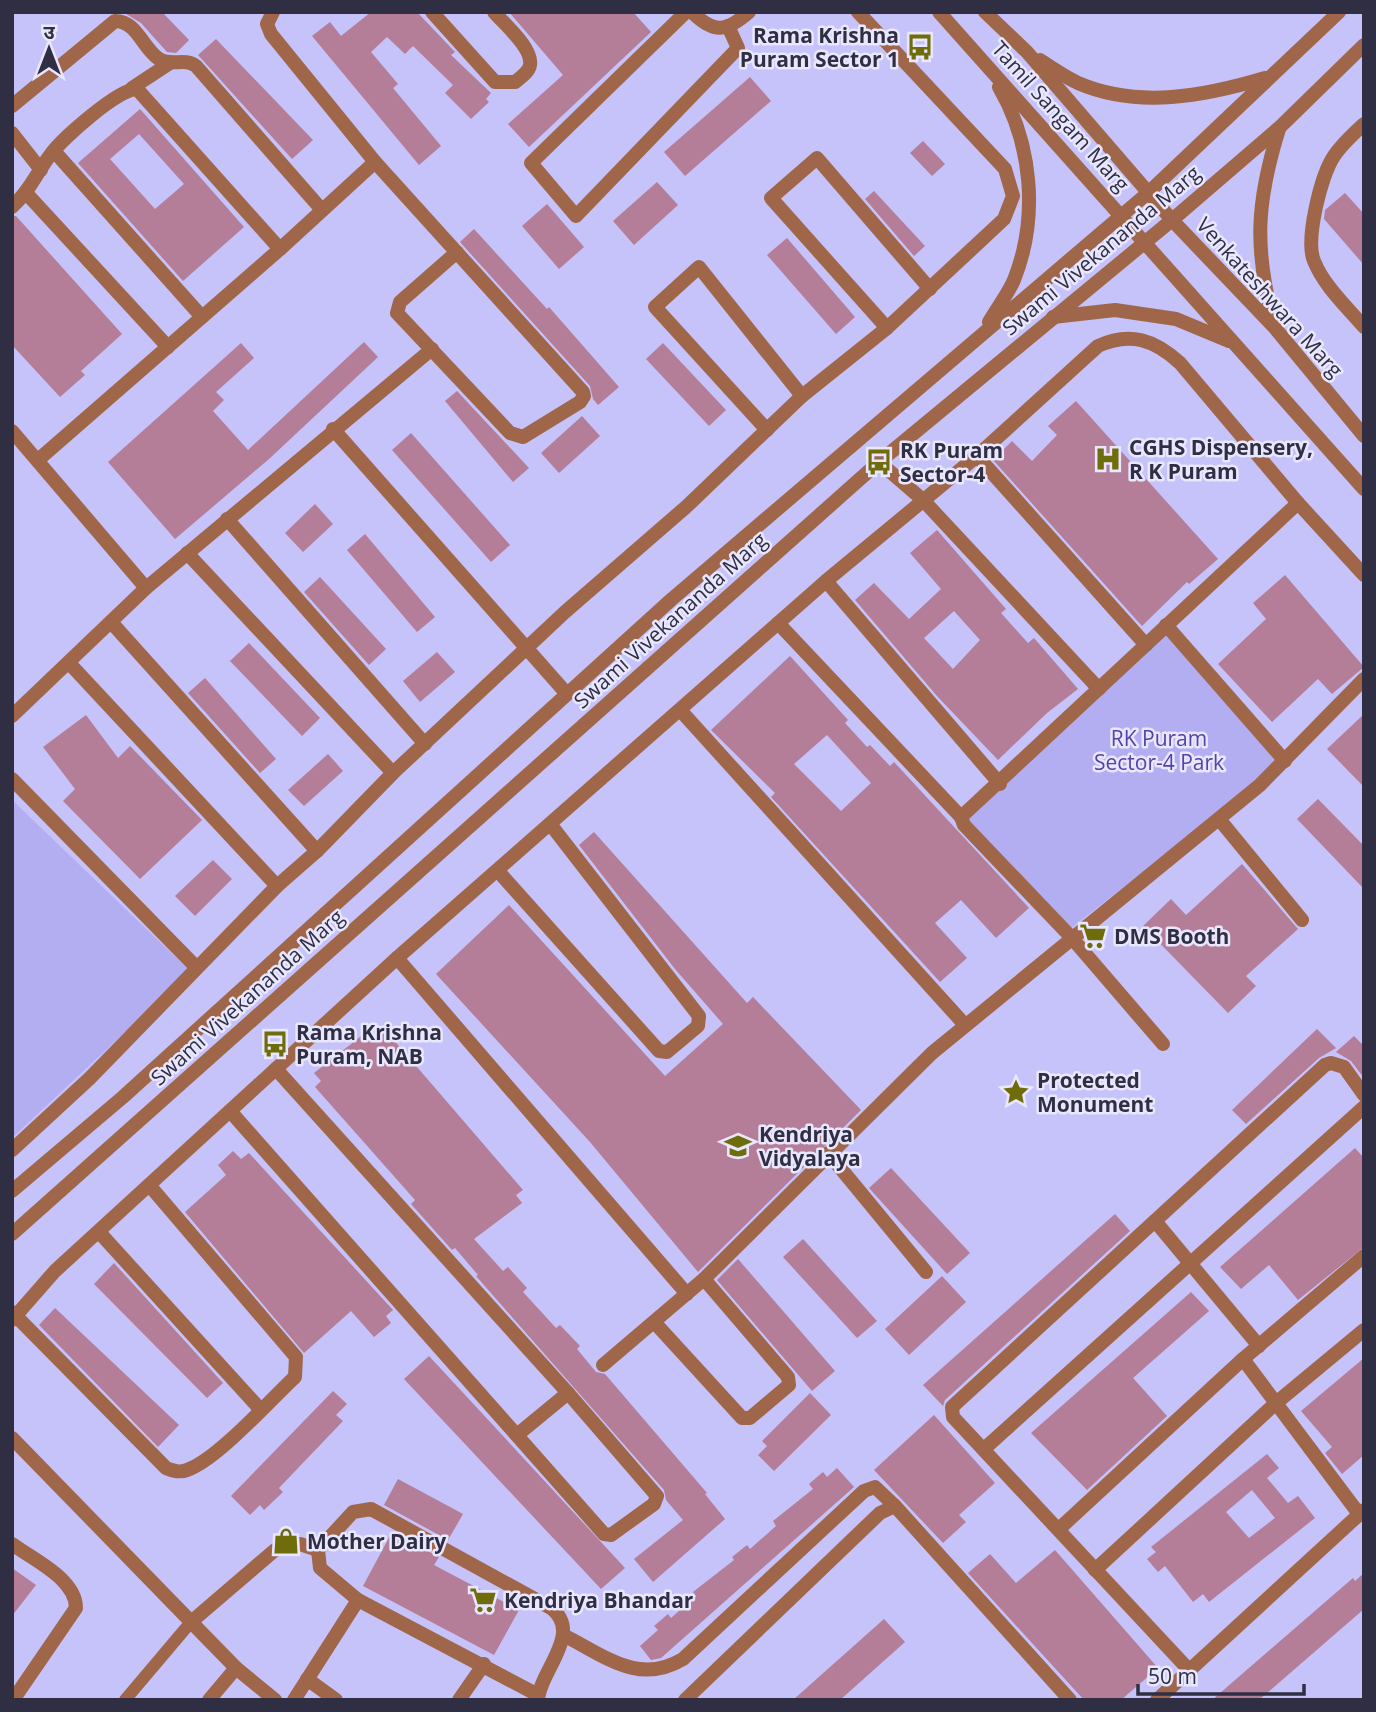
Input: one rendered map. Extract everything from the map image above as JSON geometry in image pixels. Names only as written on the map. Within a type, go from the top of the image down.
[{"type":"street","points":[[432,12],[495,82],[515,82],[530,69],[531,62],[526,51],[494,12]]},
{"type":"street","points":[[686,12],[531,163],[576,216],[738,48],[728,26]]},
{"type":"street","points":[[692,12],[709,27],[728,26],[749,12]]},
{"type":"street","points":[[12,1150],[90,1079],[277,886],[317,851],[393,774],[528,650],[565,612],[685,507],[802,396],[887,328],[1004,219],[1012,204],[1010,181],[1005,169],[858,12]]},
{"type":"street","name":"Tamil Sangam Marg","points":[[939,12],[1364,489]]},
{"type":"street","name":"Tamil Sangam Marg","points":[[985,12],[1027,52],[1172,220]]},
{"type":"street","name":"Swami Vivekananda Marg","points":[[12,1191],[123,1097],[682,590],[985,329],[1148,193],[1267,77],[1339,12]]},
{"type":"street","points":[[268,14],[271,34],[374,162],[457,252],[583,392],[583,398],[528,435],[515,437],[397,313],[397,306],[457,252]]},
{"type":"street","points":[[12,106],[115,21],[131,27],[156,57],[170,63]]},
{"type":"street","name":"Swami Vivekananda Marg","points":[[12,1234],[879,462],[1172,220],[1280,127],[1364,46]]},
{"type":"street","points":[[1027,52],[1078,83],[1136,98],[1196,96],[1267,77]]},
{"type":"street","points":[[12,207],[27,194],[54,151],[120,93],[170,63],[187,61],[196,66],[322,210]]},
{"type":"street","points":[[985,62],[1013,112],[1028,167],[1028,224],[1014,280],[985,329]]},
{"type":"street","points":[[132,88],[141,92],[280,249]]},
{"type":"street","points":[[1364,124],[1341,146],[1327,168],[1310,244],[1313,260],[1323,279],[1364,327]]},
{"type":"street","points":[[1275,328],[1262,278],[1259,227],[1265,176],[1280,127]]},
{"type":"street","points":[[12,133],[41,170]]},
{"type":"street","points":[[54,151],[202,317]]},
{"type":"street","points":[[887,328],[771,198],[817,158],[930,289]]},
{"type":"street","points":[[38,460],[280,249],[374,162]]},
{"type":"street","points":[[27,194],[168,347]]},
{"type":"street","name":"Venkateshwara Marg","points":[[1172,220],[1275,328],[1364,436]]},
{"type":"street","points":[[767,430],[655,307],[699,267],[802,396]]},
{"type":"street","points":[[1053,317],[1115,310],[1177,318],[1234,343]]},
{"type":"street","points":[[150,1186],[296,1357],[295,1377],[224,1444],[191,1469],[173,1471],[157,1460],[13,1316],[55,1271],[397,958],[826,581],[977,456],[1098,346],[1120,338],[1148,341],[1163,348],[1180,363],[1298,503],[1364,575]]},
{"type":"street","points":[[12,716],[70,664],[146,588],[432,349]]},
{"type":"street","points":[[333,429],[567,694]]},
{"type":"street","points":[[12,431],[146,588]]},
{"type":"street","points":[[977,456],[1146,645]]},
{"type":"street","points":[[879,462],[923,500],[1100,689]]},
{"type":"street","points":[[961,817],[1000,784],[1298,503]]},
{"type":"street","points":[[227,519],[425,744]]},
{"type":"street","points":[[187,553],[393,774]]},
{"type":"street","points":[[826,581],[1000,784]]},
{"type":"street","points":[[111,622],[317,851]]},
{"type":"street","points":[[778,623],[1071,937],[1163,1044]]},
{"type":"street","points":[[1166,625],[1285,761]]},
{"type":"street","points":[[70,664],[277,886]]},
{"type":"street","points":[[603,1365],[704,1279],[828,1153],[965,1025],[1219,819],[1285,761],[1358,684],[1364,701]]},
{"type":"street","points":[[681,711],[965,1025]]},
{"type":"street","points":[[12,779],[197,967]]},
{"type":"street","points":[[1219,819],[1302,920]]},
{"type":"street","points":[[498,871],[659,1051],[667,1052],[698,1026],[699,1016],[551,825]]},
{"type":"street","points":[[397,958],[687,1294]]},
{"type":"street","points":[[1190,1671],[953,1417],[955,1401],[1325,1065],[1336,1063],[1344,1068],[1364,1095]]},
{"type":"street","points":[[230,1111],[604,1534],[611,1535],[654,1504],[657,1496],[568,1393],[276,1069]]},
{"type":"street","points":[[984,1450],[1364,1107]]},
{"type":"street","points":[[828,1153],[926,1272]]},
{"type":"street","points":[[1155,1222],[1192,1262],[1259,1346]]},
{"type":"street","points":[[99,1232],[260,1409]]},
{"type":"street","points":[[1059,1529],[1244,1359],[1364,1256]]},
{"type":"street","points":[[655,1323],[743,1418],[750,1418],[789,1385],[788,1377],[704,1279]]},
{"type":"street","points":[[1095,1570],[1276,1403],[1364,1330]]},
{"type":"street","points":[[1157,1700],[1362,1512],[1244,1359]]},
{"type":"street","points":[[517,1435],[568,1393]]},
{"type":"street","points":[[12,1438],[236,1668],[275,1700]]},
{"type":"street","points":[[563,1634],[631,1669],[648,1672],[666,1669],[683,1659],[864,1490],[874,1487],[895,1506],[1070,1700]]},
{"type":"street","points":[[685,1700],[880,1513],[895,1506]]},
{"type":"street","points":[[371,1509],[551,1608],[561,1620],[563,1634],[559,1652],[538,1697],[484,1664],[358,1600],[320,1567],[318,1550],[353,1512],[371,1509]]},
{"type":"street","points":[[12,1544],[66,1583],[76,1599],[76,1608],[13,1700]]},
{"type":"street","points":[[191,1622],[275,1550],[300,1544],[318,1550]]},
{"type":"street","points":[[294,1700],[358,1600]]},
{"type":"street","points":[[459,1700],[484,1664]]},
{"type":"street","points":[[209,1700],[236,1668]]},
{"type":"street","points":[[307,1679],[336,1700]]},
{"type":"lane","points":[[125,1700],[191,1622]]},
{"type":"green space","name":"RK Puram Sector-4 Park","points":[[1166,625],[1285,761],[1066,932],[961,817]]},
{"type":"green space","points":[[12,800],[190,971],[12,1138]]},
{"type":"building","points":[[123,12],[162,12],[189,40],[176,53],[167,52],[141,23]]},
{"type":"building","points":[[371,12],[417,12],[455,52],[451,55],[491,93],[486,99],[489,102],[471,119],[445,93],[453,85],[413,46],[405,54],[387,37],[371,52],[398,84],[393,88],[441,146],[419,165],[312,36],[330,22],[341,36]]},
{"type":"building","points":[[509,12],[633,12],[651,32],[529,147],[508,124],[563,75]]},
{"type":"building","points":[[216,39],[313,140],[292,159],[198,55]]},
{"type":"building","points":[[750,77],[771,101],[685,176],[664,152]]},
{"type":"building","points":[[140,109],[244,227],[183,281],[78,163]],"holes":[[[139,134],[184,184],[155,209],[110,159]]]},
{"type":"building","points":[[923,141],[945,164],[932,176],[910,153]]},
{"type":"building","points":[[657,182],[678,205],[634,245],[613,221]]},
{"type":"building","points":[[874,191],[925,246],[914,256],[865,199]]},
{"type":"building","points":[[1345,193],[1364,214],[1364,265],[1324,219],[1325,210]]},
{"type":"building","points":[[547,204],[584,247],[559,269],[522,226]]},
{"type":"building","points":[[12,216],[16,216],[122,334],[81,371],[85,375],[60,397],[12,345]]},
{"type":"building","points":[[474,229],[547,309],[549,307],[619,387],[598,405],[593,399],[590,386],[460,242]]},
{"type":"building","points":[[787,238],[855,317],[836,334],[767,255]]},
{"type":"building","points":[[364,342],[378,357],[269,459],[175,539],[108,462],[241,343],[254,358],[216,392],[224,400],[213,411],[248,450]]},
{"type":"building","points":[[663,343],[726,410],[709,426],[646,359]]},
{"type":"building","points":[[457,391],[529,468],[513,482],[445,401]]},
{"type":"building","points":[[1076,401],[1218,559],[1189,584],[1187,582],[1142,626],[993,460],[1012,441],[1032,461],[1057,435],[1048,426]]},
{"type":"building","points":[[582,416],[600,436],[559,473],[541,453]]},
{"type":"building","points":[[411,433],[510,545],[491,562],[392,450]]},
{"type":"building","points":[[315,504],[333,524],[303,552],[285,533]]},
{"type":"building","points":[[937,530],[1006,609],[1001,613],[1028,643],[1034,638],[1078,689],[1047,713],[998,760],[937,696],[855,600],[874,583],[909,619],[941,589],[910,553]],"holes":[[[954,611],[980,640],[953,669],[924,638]]]},
{"type":"building","points":[[365,534],[435,617],[417,632],[347,550]]},
{"type":"building","points":[[1285,575],[1364,667],[1332,694],[1318,679],[1272,722],[1218,664],[1266,619],[1253,603]]},
{"type":"building","points":[[320,577],[386,649],[369,665],[304,592]]},
{"type":"building","points":[[249,643],[320,718],[302,736],[230,661]]},
{"type":"building","points":[[437,652],[455,672],[420,702],[403,681]]},
{"type":"building","points":[[790,656],[848,720],[845,723],[867,747],[870,745],[890,766],[894,762],[1029,908],[996,938],[961,900],[935,923],[967,958],[940,982],[771,797],[775,793],[711,730]],"holes":[[[827,735],[871,783],[841,811],[794,764]]]},
{"type":"building","points":[[205,678],[276,759],[260,773],[188,693]]},
{"type":"building","points":[[1364,714],[1364,787],[1327,749]]},
{"type":"building","points":[[86,715],[118,758],[130,746],[202,820],[140,879],[63,801],[75,789],[43,747]]},
{"type":"building","points":[[328,754],[343,771],[304,806],[288,790]]},
{"type":"building","points":[[1318,799],[1364,846],[1364,889],[1297,819]]},
{"type":"building","points":[[594,832],[747,1003],[753,997],[861,1110],[698,1272],[590,1142],[436,974],[509,905],[665,1076],[723,1024],[675,969],[579,845]]},
{"type":"building","points":[[213,860],[232,879],[195,916],[175,896]]},
{"type":"building","points":[[1242,864],[1298,929],[1246,976],[1256,986],[1228,1013],[1143,926],[1171,899],[1186,915]]},
{"type":"building","points":[[1317,1029],[1336,1048],[1319,1058],[1246,1124],[1232,1110]]},
{"type":"building","points":[[369,1030],[376,1039],[386,1031],[523,1190],[516,1195],[522,1203],[474,1239],[503,1271],[508,1267],[527,1288],[523,1292],[556,1328],[560,1325],[580,1346],[577,1349],[596,1372],[605,1374],[707,1493],[705,1494],[725,1519],[653,1582],[634,1559],[683,1520],[666,1500],[664,1490],[476,1276],[478,1275],[455,1248],[452,1250],[411,1204],[415,1200],[315,1087],[321,1081],[314,1073]]},
{"type":"building","points":[[1354,1036],[1364,1046],[1364,1078],[1351,1061],[1336,1052]]},
{"type":"building","points":[[1355,1148],[1364,1158],[1364,1247],[1298,1300],[1269,1265],[1241,1289],[1220,1267]]},
{"type":"building","points":[[233,1151],[241,1159],[249,1153],[393,1310],[386,1316],[391,1323],[374,1337],[351,1311],[304,1353],[185,1212],[226,1175],[218,1165]]},
{"type":"building","points":[[891,1168],[970,1253],[947,1274],[869,1188]]},
{"type":"building","points":[[1115,1214],[1130,1231],[945,1400],[943,1406],[923,1385]]},
{"type":"building","points":[[803,1239],[877,1321],[857,1338],[783,1257]]},
{"type":"building","points":[[738,1259],[835,1371],[812,1391],[717,1280]]},
{"type":"building","points":[[114,1263],[223,1383],[207,1398],[94,1284]]},
{"type":"building","points":[[942,1276],[966,1302],[909,1355],[885,1329]]},
{"type":"building","points":[[1191,1292],[1209,1311],[1133,1378],[1167,1416],[1087,1490],[1031,1433]]},
{"type":"building","points":[[55,1308],[179,1425],[158,1447],[39,1325]]},
{"type":"building","points":[[429,1356],[625,1568],[601,1589],[404,1379]]},
{"type":"building","points":[[1364,1358],[1364,1455],[1342,1474],[1325,1453],[1332,1447],[1301,1411]]},
{"type":"building","points":[[333,1391],[347,1404],[336,1415],[343,1421],[279,1488],[283,1492],[264,1510],[260,1505],[250,1515],[231,1496]]},
{"type":"building","points":[[810,1393],[831,1415],[774,1471],[758,1455],[767,1446],[762,1441]]},
{"type":"building","points":[[934,1415],[995,1483],[959,1515],[966,1522],[943,1543],[874,1470]]},
{"type":"building","points":[[1267,1454],[1279,1468],[1267,1478],[1288,1503],[1298,1496],[1315,1518],[1209,1602],[1203,1594],[1193,1602],[1165,1566],[1158,1572],[1147,1559],[1156,1552],[1151,1547]],"holes":[[[1252,1490],[1275,1518],[1249,1538],[1226,1512]]]},
{"type":"building","points":[[837,1468],[854,1487],[661,1658],[651,1660],[640,1646],[658,1630],[654,1626],[668,1614],[671,1618],[696,1596],[693,1592],[734,1560],[732,1557],[747,1545],[750,1549],[776,1526],[773,1521],[813,1489],[809,1484],[823,1472],[827,1477]]},
{"type":"building","points":[[398,1479],[463,1514],[448,1540],[384,1505]]},
{"type":"building","points":[[392,1532],[439,1557],[434,1565],[519,1610],[494,1655],[363,1586]]},
{"type":"building","points":[[1055,1550],[1158,1668],[1121,1700],[1084,1700],[968,1573],[990,1554],[1016,1583]]},
{"type":"building","points":[[12,1568],[36,1585],[12,1616]]},
{"type":"building","points":[[1364,1573],[1364,1609],[1259,1700],[1212,1700],[1353,1578],[1355,1581]]},
{"type":"building","points":[[884,1619],[905,1642],[840,1700],[793,1700]]},
{"type":"place","name":"Rama Krishna Puram Sector 1","points":[[920,47]]},
{"type":"place","name":"CGHS Dispensery, R K Puram","points":[[1108,459]]},
{"type":"place","name":"RK Puram Sector-4","points":[[879,462]]},
{"type":"place","name":"DMS Booth","points":[[1093,936]]},
{"type":"place","name":"Rama Krishna Puram, NAB","points":[[275,1044]]},
{"type":"place","name":"Protected Monument","points":[[1016,1092]]},
{"type":"place","name":"Kendriya Vidyalaya","points":[[738,1146]]},
{"type":"place","name":"Mother Dairy","points":[[286,1541]]},
{"type":"place","name":"Kendriya Bhandar","points":[[483,1600]]}]
